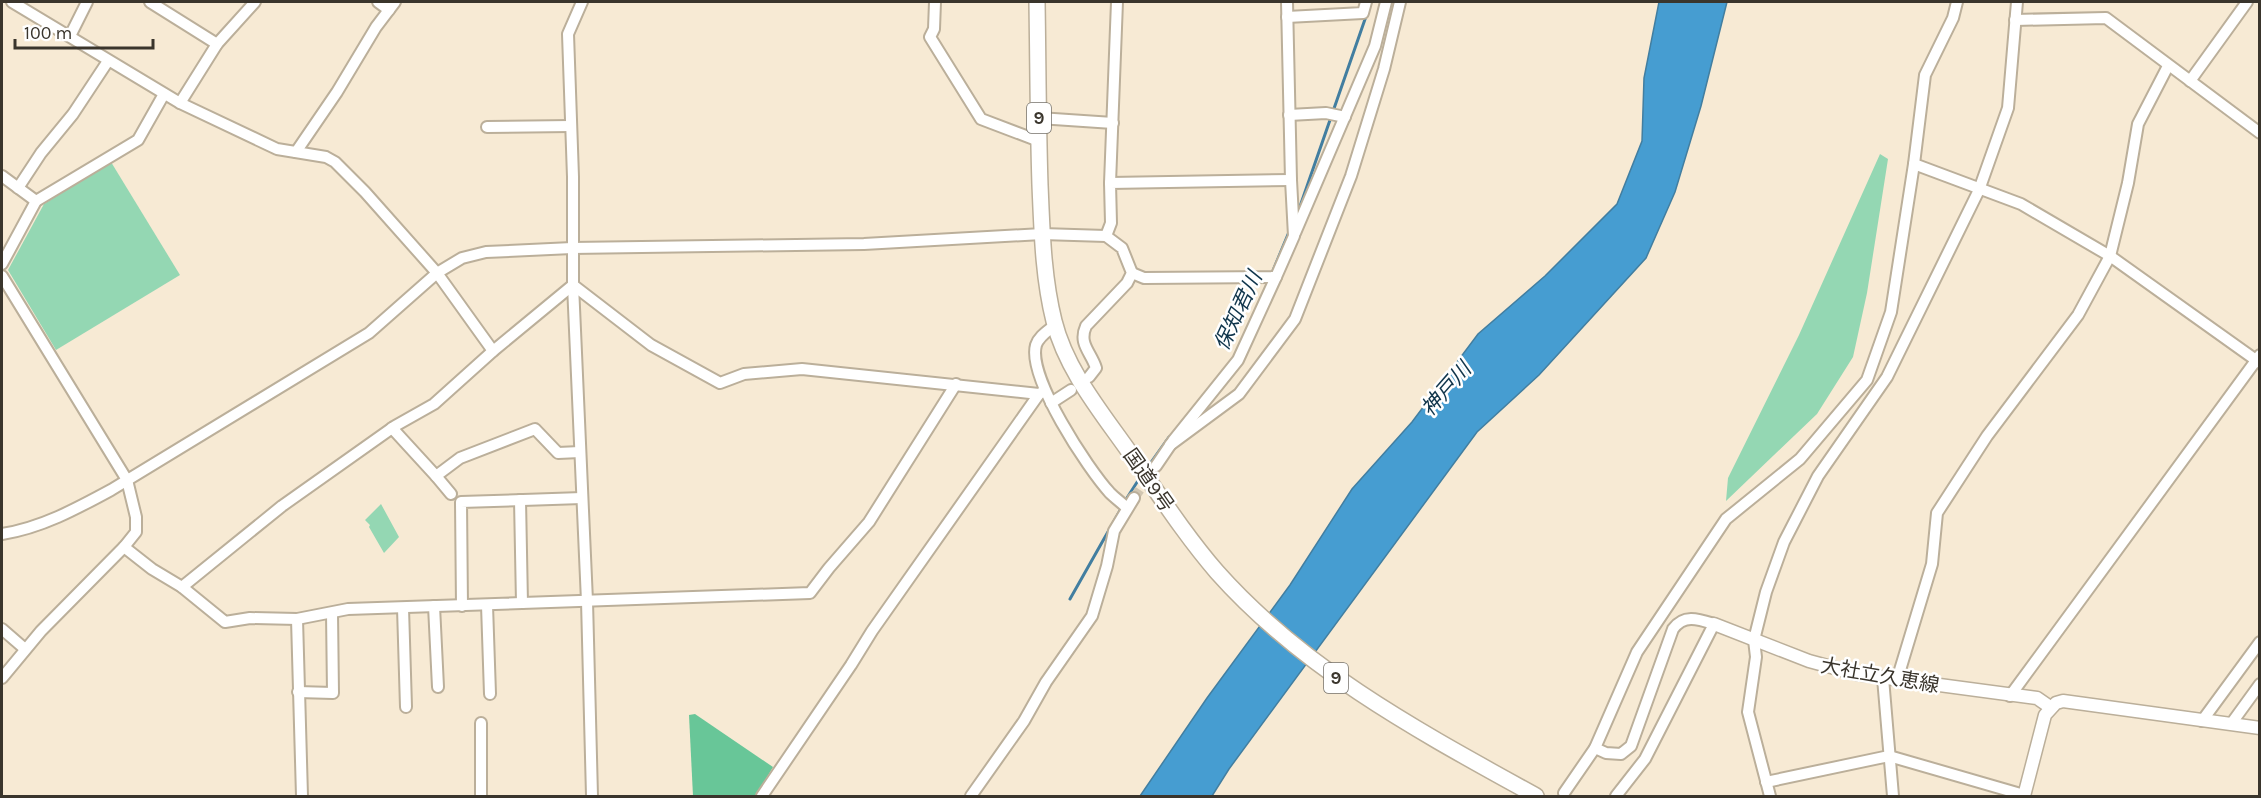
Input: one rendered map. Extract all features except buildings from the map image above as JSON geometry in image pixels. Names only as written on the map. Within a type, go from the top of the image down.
[{"type":"highway","name":"国道9号","points":[[1037,2],[1042,234],[1048,298],[1055,326],[1072,365],[1098,407],[1187,535],[1218,573],[1254,610],[1325,670],[1382,708],[1536,796]]},
{"type":"main road","name":"大社立久恵線","points":[[1714,624],[1809,661],[1857,674],[2037,698],[2050,707],[2063,701],[2259,728]]},
{"type":"main road","points":[[2024,796],[2044,714],[2050,707]]},
{"type":"street","points":[[12,2],[180,103],[277,149],[326,156],[335,162],[366,192],[437,273],[493,351]]},
{"type":"street","points":[[70,36],[87,2]]},
{"type":"street","points":[[150,2],[217,44]]},
{"type":"street","points":[[180,103],[217,44],[255,2]]},
{"type":"street","points":[[296,152],[337,92],[376,27],[392,6],[378,2]]},
{"type":"street","points":[[582,2],[568,34],[573,285],[587,601],[592,796]]},
{"type":"street","points":[[935,2],[934,29],[930,37],[981,119],[1039,141]]},
{"type":"street","points":[[1106,236],[1111,223],[1110,183],[1117,2]]},
{"type":"street","points":[[1287,2],[1294,236]]},
{"type":"street","points":[[1287,17],[1364,13],[1366,2]]},
{"type":"street","points":[[1156,466],[1238,360],[1375,46],[1386,2]]},
{"type":"street","points":[[1170,445],[1239,394],[1294,319],[1351,176],[1384,69],[1400,2]]},
{"type":"street","points":[[1564,793],[1595,748],[1637,652],[1726,519],[1800,459],[1867,380],[1891,312],[1925,75],[1953,18],[1957,2]]},
{"type":"street","points":[[1770,796],[1748,712],[1756,657],[1754,640],[1766,592],[1784,542],[1818,476],[1887,377],[1979,189],[2008,108],[2017,2]]},
{"type":"street","points":[[2190,81],[2247,2]]},
{"type":"street","points":[[2015,20],[2106,18],[2259,133]]},
{"type":"street","points":[[18,188],[41,153],[73,114],[108,61]]},
{"type":"street","points":[[1897,680],[1932,564],[1937,513],[1987,436],[2078,315],[2110,256],[2128,183],[2138,124],[2168,66]]},
{"type":"street","points":[[2,264],[6,245],[36,201],[138,140],[164,94]]},
{"type":"street","points":[[1289,115],[1326,113],[1345,117]]},
{"type":"street","points":[[1039,118],[1113,123]]},
{"type":"street","points":[[487,127],[571,126]]},
{"type":"street","points":[[1914,164],[2021,204],[2110,256],[2258,360],[2010,696]]},
{"type":"street","points":[[2,176],[36,201]]},
{"type":"street","points":[[1110,183],[1291,180]]},
{"type":"street","points":[[2,534],[19,531],[68,513],[127,480],[369,333],[437,273],[462,258],[486,252],[572,248],[864,244],[1042,234],[1106,236],[1122,248],[1131,273],[1127,283],[1086,326],[1083,333],[1083,343],[1096,368],[1089,377]]},
{"type":"street","points":[[1131,273],[1144,278],[1276,277]]},
{"type":"street","points":[[2,276],[127,480],[136,517],[136,532],[124,547],[25,649],[2,678]]},
{"type":"street","points":[[182,587],[282,506],[392,428],[434,404],[493,351],[573,285]]},
{"type":"street","points":[[573,285],[651,345],[720,383],[744,375],[802,369],[1042,393]]},
{"type":"street","points":[[1055,326],[1040,337],[1036,346],[1042,393],[1051,403],[1084,458],[1110,493],[1127,508]]},
{"type":"street","points":[[124,547],[152,569],[182,587],[225,622],[250,618],[297,619],[348,609],[810,593],[876,513],[894,480],[956,384]]},
{"type":"street","points":[[1051,403],[1071,390]]},
{"type":"street","points":[[762,796],[872,632],[1042,393]]},
{"type":"street","points":[[392,428],[451,494]]},
{"type":"street","points":[[436,476],[460,458],[535,429],[558,453],[580,452]]},
{"type":"street","points":[[462,606],[460,501],[582,498]]},
{"type":"street","points":[[971,796],[1024,721],[1046,682],[1092,616],[1107,566],[1114,531],[1134,498]]},
{"type":"street","points":[[520,500],[522,603]]},
{"type":"street","points":[[487,605],[490,694]]},
{"type":"street","points":[[434,606],[438,687]]},
{"type":"street","points":[[403,608],[406,707]]},
{"type":"street","points":[[298,692],[333,693],[332,613]]},
{"type":"street","points":[[1595,748],[1606,753],[1621,754],[1631,746],[1673,629],[1678,623],[1694,618],[1714,624],[1645,759],[1616,796]]},
{"type":"street","points":[[297,619],[302,796]]},
{"type":"street","points":[[2,629],[25,649]]},
{"type":"street","points":[[2202,721],[2259,642]]},
{"type":"street","points":[[1884,678],[1893,796]]},
{"type":"street","points":[[2230,724],[2259,684]]},
{"type":"street","points":[[481,723],[481,796]]},
{"type":"street","points":[[1766,782],[1889,756],[2024,796]]},
{"type":"green space","points":[[1880,154],[1888,159],[1867,293],[1853,357],[1817,414],[1726,501],[1728,478],[1799,335]]},
{"type":"green space","points":[[111,162],[180,275],[56,350],[8,270],[44,204]]},
{"type":"green space","points":[[381,504],[399,537],[384,553],[370,525],[365,520]]},
{"type":"green space","points":[[695,714],[773,767],[756,796],[693,796],[689,715]]},
{"type":"water","name":"神戸川","points":[[1659,2],[1727,2],[1701,106],[1675,192],[1646,258],[1539,375],[1477,432],[1229,769],[1212,796],[1140,796],[1207,698],[1290,585],[1352,489],[1412,422],[1478,334],[1545,276],[1617,204],[1642,141],[1644,78]]},
{"type":"waterway","name":"保知君川","points":[[1297,215],[1371,2]]},
{"type":"waterway","name":"保知君川","points":[[1272,273],[1289,232]]},
{"type":"waterway","name":"保知君川","points":[[1147,468],[1169,437]]},
{"type":"waterway","name":"保知君川","points":[[1125,501],[1141,476]]},
{"type":"waterway","name":"保知君川","points":[[1070,599],[1122,507]]},
{"type":"tunnel","points":[[1134,498],[1156,466]]}]
